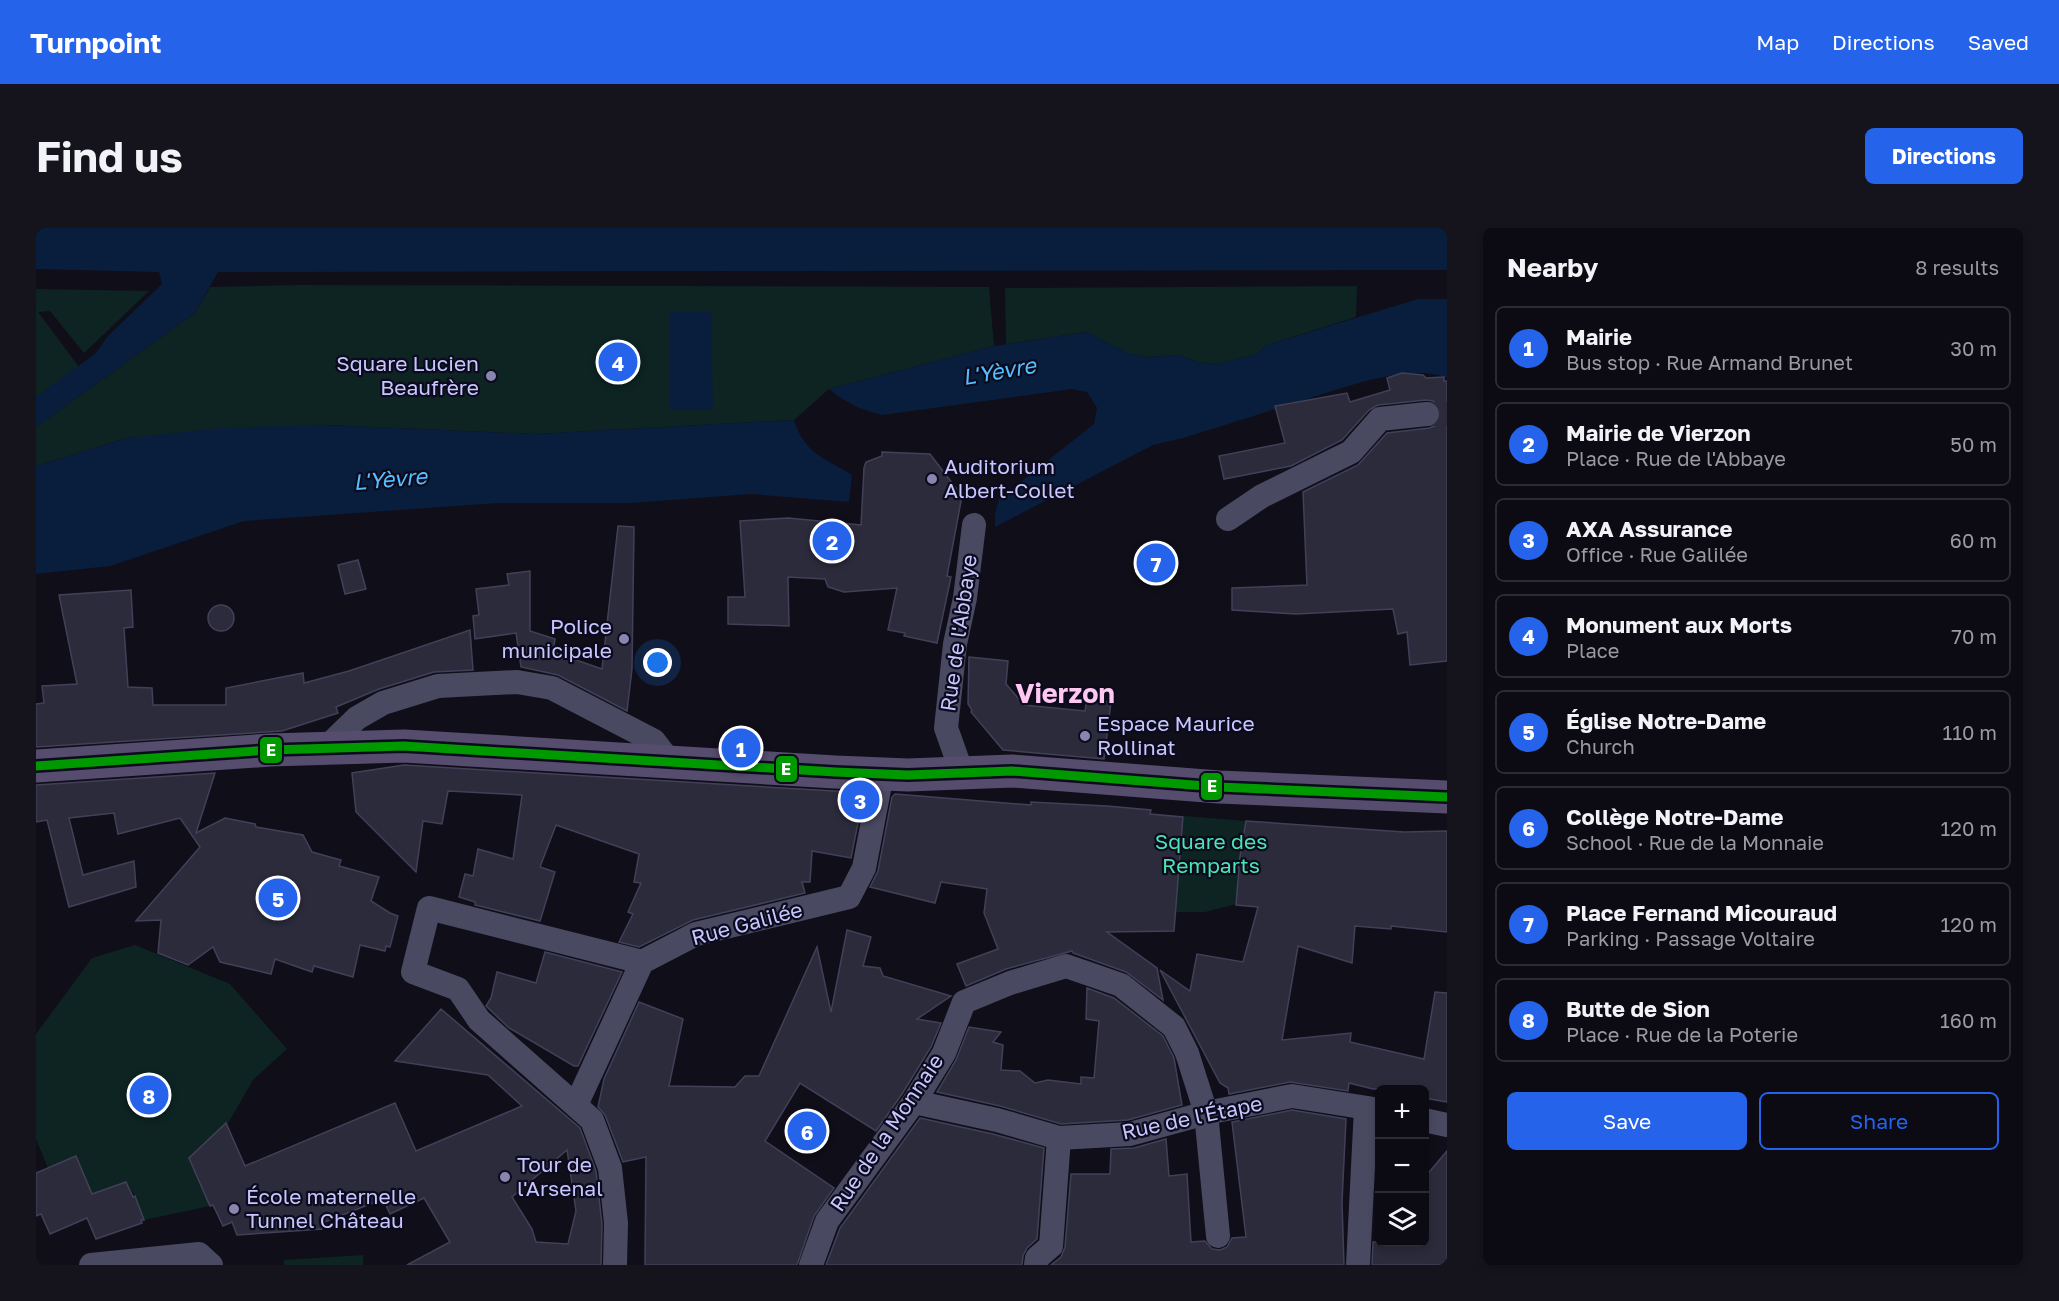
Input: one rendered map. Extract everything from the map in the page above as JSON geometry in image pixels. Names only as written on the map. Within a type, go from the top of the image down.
[{"type":"main road","points":[[36,766],[327,747],[404,746],[882,774],[1012,771],[1219,787],[1447,797]]},
{"type":"street","points":[[1228,519],[1262,496],[1351,452],[1380,419],[1427,414]]},
{"type":"street","name":"Rue de l'Abbaye","points":[[962,773],[946,728],[955,644],[965,598],[974,525]]},
{"type":"street","points":[[327,747],[357,718],[383,703],[438,686],[517,682],[552,688],[654,741],[670,762]]},
{"type":"street","name":"Rue Galilée","points":[[642,962],[696,934],[849,897],[864,868],[882,774]]},
{"type":"street","points":[[576,1105],[642,962],[429,908],[413,972],[458,989],[479,1020],[592,1120],[609,1168],[616,1223],[615,1265]]},
{"type":"street","name":"Rue de la Monnaie","points":[[811,1265],[827,1221],[914,1102],[944,1053],[964,1002],[1010,982],[1066,966],[1121,985],[1174,1027],[1187,1053],[1206,1113]]},
{"type":"street","name":"Rue de l'Étape","points":[[914,1102],[997,1120],[1059,1138],[1130,1134],[1206,1113],[1292,1096],[1373,1109]]},
{"type":"street","points":[[1358,1265],[1373,1109]]},
{"type":"street","points":[[1206,1113],[1218,1236]]},
{"type":"street","points":[[1429,1121],[1447,1125]]},
{"type":"street","points":[[1036,1265],[1037,1258],[1051,1246],[1059,1138]]},
{"type":"street","points":[[91,1265],[205,1259]]},
{"type":"green space","name":"Square Lucien Beaufrère","points":[[298,285],[989,287],[994,346],[829,389],[794,420],[535,434],[326,425],[127,438],[36,466],[36,427],[195,313],[210,287]]},
{"type":"green space","points":[[1357,286],[1356,317],[1267,345],[1255,355],[1217,364],[1197,362],[1179,355],[1148,357],[1130,354],[1087,332],[1006,344],[1005,288]]},
{"type":"green space","points":[[36,289],[149,291],[84,353],[50,311],[38,312],[79,367],[36,397]]},
{"type":"green space","name":"Square des Remparts","points":[[1184,816],[1246,821],[1238,866],[1237,904],[1205,912],[1176,912]]},
{"type":"green space","points":[[135,945],[230,984],[287,1049],[253,1080],[227,1125],[189,1158],[210,1206],[144,1220],[135,1196],[126,1182],[92,1194],[76,1156],[48,1168],[36,1139],[36,1034],[92,958]]},
{"type":"green space","points":[[363,1255],[363,1265],[284,1265],[284,1260]]},
{"type":"water","points":[[36,228],[1447,228],[1447,270],[218,272],[195,313],[36,427],[36,397],[96,353],[107,337],[162,284],[159,272],[36,269]]},
{"type":"water","name":"L'Yèvre","points":[[1418,299],[1447,299],[1447,378],[1412,373],[1370,380],[1292,404],[1292,402],[1276,406],[1276,409],[1153,445],[995,527],[995,513],[999,499],[1094,424],[1097,408],[1087,392],[1072,389],[882,415],[854,405],[829,389],[994,346],[1087,332],[1130,354],[1148,357],[1179,355],[1197,362],[1217,364],[1255,355],[1267,345]]},
{"type":"water","points":[[669,312],[711,312],[713,410],[669,410]]},
{"type":"water","name":"L'Yèvre","points":[[794,420],[798,431],[816,454],[852,475],[849,502],[751,494],[631,503],[498,503],[244,521],[110,566],[36,574],[36,466],[127,438],[222,428],[326,425],[535,434]]},
{"type":"building","points":[[1402,373],[1423,375],[1426,378],[1444,377],[1444,381],[1447,381],[1447,661],[1410,665],[1407,632],[1398,634],[1393,609],[1296,614],[1232,610],[1232,588],[1307,585],[1303,492],[1358,465],[1387,433],[1435,426],[1440,420],[1439,406],[1433,401],[1426,400],[1378,405],[1369,410],[1342,440],[1291,466],[1224,479],[1219,456],[1285,443],[1275,406],[1347,393],[1350,402],[1390,390],[1387,378]]},
{"type":"building","points":[[882,452],[930,454],[962,496],[947,576],[951,577],[937,643],[888,630],[897,588],[844,592],[828,587],[825,579],[788,577],[789,626],[728,624],[728,597],[745,597],[740,521],[788,518],[861,525],[864,468],[866,462],[882,456]]},
{"type":"building","points":[[618,526],[634,527],[632,669],[627,711],[558,675],[521,667],[516,633],[475,639],[473,616],[479,615],[476,589],[509,585],[507,574],[530,571],[530,631],[555,639],[553,652],[602,669]]},
{"type":"building","points":[[358,560],[366,589],[345,594],[338,565]]},
{"type":"building","points":[[131,590],[133,627],[124,628],[128,687],[152,688],[153,705],[226,705],[226,688],[303,673],[304,683],[349,671],[470,630],[473,670],[434,672],[379,689],[336,707],[338,713],[282,731],[36,747],[36,704],[44,703],[42,686],[77,684],[59,595]]},
{"type":"building","points":[[221,605],[230,609],[234,618],[230,627],[221,631],[212,627],[208,618],[212,609]]},
{"type":"building","points":[[969,657],[1008,661],[1006,684],[1024,705],[1085,711],[1087,699],[1111,702],[1104,759],[1003,750],[971,712],[968,704]]},
{"type":"building","points":[[404,765],[864,793],[851,858],[812,851],[810,882],[802,882],[805,893],[693,920],[639,947],[619,942],[633,914],[628,912],[641,883],[634,882],[639,854],[556,825],[540,867],[555,872],[540,921],[475,905],[475,902],[459,897],[465,874],[473,876],[478,849],[513,859],[522,795],[448,791],[442,824],[423,821],[416,872],[356,812],[352,773]]},
{"type":"building","points":[[215,773],[196,833],[225,818],[255,824],[256,827],[303,835],[312,852],[341,860],[339,866],[379,877],[371,901],[398,916],[390,947],[386,946],[385,951],[360,945],[353,977],[314,966],[312,972],[275,959],[271,974],[220,962],[213,947],[188,965],[158,953],[161,920],[136,921],[200,847],[180,818],[118,834],[114,813],[69,818],[83,875],[134,861],[136,887],[69,907],[47,820],[36,822],[36,785]]},
{"type":"building","points":[[895,794],[1031,805],[1031,802],[1107,806],[1151,810],[1150,814],[1183,817],[1174,931],[1107,932],[1157,968],[1163,1000],[1126,972],[1072,951],[1006,969],[966,986],[957,964],[998,949],[984,913],[987,889],[941,882],[935,903],[870,887],[878,871],[892,797]]},
{"type":"building","points":[[1246,821],[1404,832],[1447,831],[1447,932],[1391,926],[1391,929],[1355,926],[1352,963],[1298,946],[1282,1040],[1351,1033],[1350,1042],[1424,1059],[1435,992],[1447,993],[1447,1102],[1429,1099],[1429,1085],[1375,1085],[1373,1089],[1349,1083],[1348,1091],[1290,1082],[1229,1094],[1228,1088],[1220,1083],[1160,970],[1190,991],[1197,954],[1243,962],[1258,907],[1236,905],[1238,868]]},
{"type":"building","points":[[847,930],[871,937],[863,966],[880,968],[883,976],[951,996],[917,1019],[941,1023],[931,1047],[876,1131],[800,1083],[765,1141],[834,1188],[814,1216],[797,1265],[645,1265],[646,1157],[623,1162],[605,1115],[598,1107],[604,1079],[639,1002],[683,1019],[669,1086],[735,1087],[745,1076],[759,1076],[817,947],[831,1012]]},
{"type":"building","points":[[545,952],[622,972],[578,1066],[574,1066],[509,1028],[486,1006],[491,998],[497,972],[536,983]]},
{"type":"building","points":[[1087,988],[1114,998],[1163,1036],[1174,1058],[1182,1105],[1128,1120],[1061,1124],[1000,1106],[937,1092],[956,1060],[969,1027],[1001,1032],[993,1042],[1003,1045],[1001,1070],[1020,1071],[1035,1083],[1048,1080],[1081,1084],[1081,1077],[1094,1078],[1099,1021],[1086,1019]]},
{"type":"building","points":[[441,1009],[580,1128],[596,1171],[602,1224],[601,1265],[407,1265],[450,1242],[424,1198],[390,1214],[383,1199],[322,1223],[322,1229],[237,1235],[232,1222],[223,1226],[213,1205],[210,1206],[189,1158],[226,1123],[245,1166],[395,1103],[416,1151],[522,1106],[488,1075],[395,1061]],"holes":[[[567,1150],[576,1211],[568,1244],[536,1242],[532,1229],[512,1197]]]},
{"type":"building","points":[[1292,1110],[1346,1119],[1342,1202],[1344,1265],[1051,1265],[1061,1257],[1065,1247],[1071,1174],[1110,1174],[1111,1149],[1134,1148],[1166,1139],[1169,1176],[1187,1174],[1191,1242],[1205,1241],[1212,1249],[1220,1250],[1227,1247],[1232,1238],[1246,1237],[1232,1122]]},
{"type":"building","points":[[920,1118],[1044,1148],[1037,1239],[1027,1248],[1022,1265],[826,1265],[840,1228]]},
{"type":"building","points":[[1447,1151],[1447,1265],[1372,1265],[1373,1242],[1375,1242],[1375,1247],[1429,1247],[1429,1172]]},
{"type":"building","points":[[76,1156],[92,1194],[126,1182],[133,1197],[135,1196],[144,1220],[141,1220],[142,1223],[96,1239],[87,1218],[50,1234],[41,1214],[36,1216],[36,1173]]},
{"type":"tunnel","points":[[1427,414],[1447,414]]},
{"type":"transit line","name":"E","points":[[36,766],[270,750],[404,746],[835,772],[908,775],[1012,771],[1219,787],[1447,797]]},
{"type":"place","name":"Monument aux Morts","points":[[618,362]]},
{"type":"place","name":"Square Lucien Beaufrère","points":[[491,376]]},
{"type":"place","name":"Auditorium Albert-Collet","points":[[932,479]]},
{"type":"place","name":"Mairie de Vierzon","points":[[832,541]]},
{"type":"place","name":"Place Fernand Micouraud","points":[[1156,563]]},
{"type":"place","name":"Police municipale","points":[[624,639]]},
{"type":"place","name":"Espace Maurice Rollinat","points":[[1085,736]]},
{"type":"place","name":"Mairie","points":[[741,748]]},
{"type":"place","name":"AXA Assurance","points":[[860,800]]},
{"type":"place","name":"Église Notre-Dame","points":[[278,898]]},
{"type":"place","name":"Butte de Sion","points":[[149,1095]]},
{"type":"place","name":"Collège Notre-Dame","points":[[807,1131]]},
{"type":"place","name":"Tour de l'Arsenal","points":[[505,1177]]},
{"type":"place","name":"École maternelle Tunnel Château","points":[[234,1209]]},
{"type":"district","name":"Vierzon","points":[[1065,694]]}]
